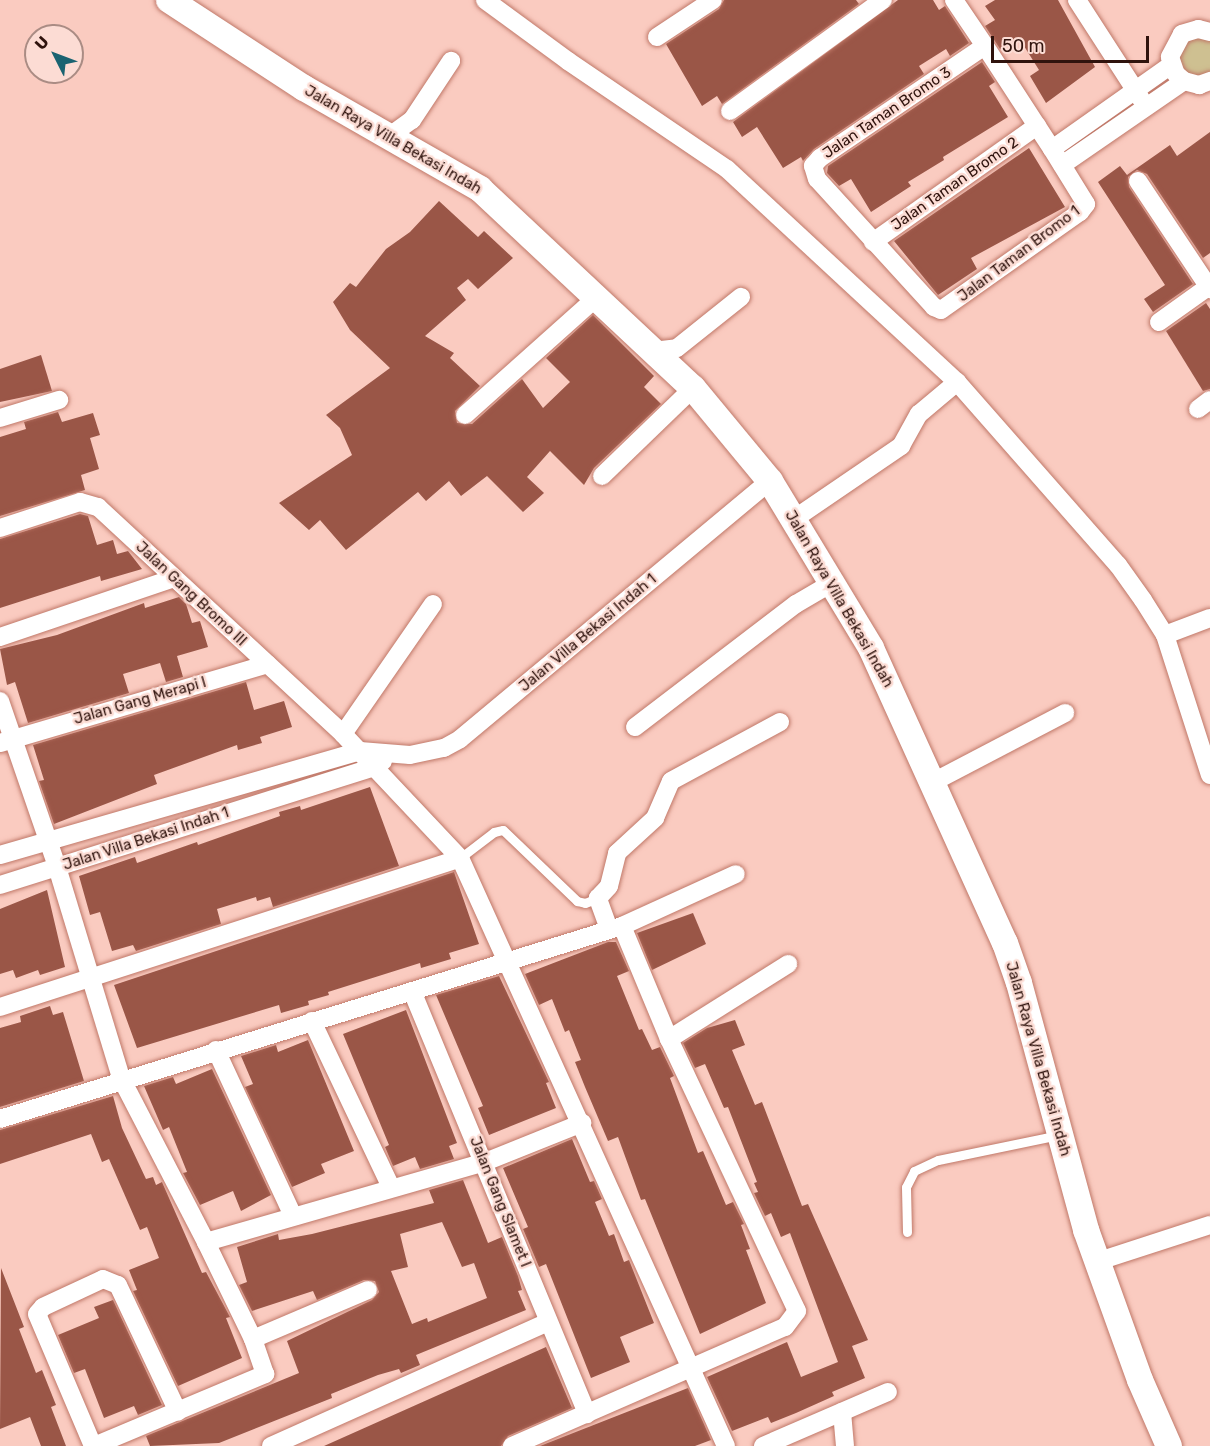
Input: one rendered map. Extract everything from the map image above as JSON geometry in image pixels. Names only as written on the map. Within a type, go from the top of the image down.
[{"type":"main road","name":"Jalan Raya Villa Bekasi Indah","points":[[176,2],[284,76],[391,135],[480,189],[598,296],[693,388],[770,481],[871,648],[935,781],[1019,983],[1059,1135],[1096,1262],[1169,1446]]},
{"type":"street","points":[[485,0],[735,175],[957,382],[1118,565],[1165,635],[1210,775]]},
{"type":"street","points":[[657,37],[713,0]]},
{"type":"street","points":[[730,111],[883,0]]},
{"type":"street","points":[[954,0],[1062,165],[1184,81]]},
{"type":"street","points":[[1077,0],[1146,107]]},
{"type":"street","points":[[1210,32],[1198,29],[1182,34],[1172,48],[1171,65],[1184,81],[1199,85],[1210,81]]},
{"type":"street","name":"Jalan Taman Bromo 3","points":[[873,242],[814,175],[815,162],[985,46]]},
{"type":"street","points":[[391,135],[412,120],[451,61]]},
{"type":"street","points":[[1052,149],[1171,65]]},
{"type":"street","name":"Jalan Taman Bromo 2","points":[[873,242],[1037,126]]},
{"type":"street","name":"Jalan Taman Bromo 1","points":[[873,242],[934,307],[941,310],[1080,212],[1086,204],[1062,165]]},
{"type":"street","points":[[1138,181],[1209,288],[1159,322]]},
{"type":"street","points":[[465,415],[598,296]]},
{"type":"street","points":[[653,351],[677,348],[741,297]]},
{"type":"street","points":[[794,519],[901,446],[918,414],[957,382]]},
{"type":"street","points":[[602,476],[693,388]]},
{"type":"street","points":[[0,418],[59,400]]},
{"type":"street","name":"Jalan Villa Bekasi Indah 1","points":[[0,855],[360,752],[428,753],[460,739],[770,481]]},
{"type":"street","name":"Jalan Gang Bromo III","points":[[0,528],[81,502],[93,503],[343,734],[460,858]]},
{"type":"street","points":[[0,637],[174,578]]},
{"type":"street","points":[[636,727],[796,604],[832,583]]},
{"type":"street","points":[[343,734],[433,604]]},
{"type":"street","points":[[1165,635],[1210,618]]},
{"type":"street","name":"Jalan Gang Merapi I","points":[[6,741],[268,664]]},
{"type":"street","points":[[0,701],[6,741],[57,867],[121,1078],[206,1242],[253,1339],[265,1374],[178,1412],[94,1446],[37,1314],[43,1307],[103,1279],[118,1285],[178,1412]]},
{"type":"street","points":[[935,781],[1065,712]]},
{"type":"street","points":[[512,1446],[693,1369],[785,1327],[794,1318],[797,1305],[615,927],[598,898],[609,886],[617,854],[655,818],[671,781],[780,722]]},
{"type":"street","name":"Jalan Villa Bekasi Indah 1","points":[[0,885],[375,767],[392,754]]},
{"type":"street","points":[[0,1007],[460,858],[504,963],[582,1123],[726,1446]]},
{"type":"street","points":[[0,1119],[121,1078],[504,963],[615,927],[736,874]]},
{"type":"street","points":[[669,1039],[789,964]]},
{"type":"street","name":"Jalan Gang Slamet I","points":[[412,991],[485,1161],[587,1414]]},
{"type":"street","points":[[312,1021],[391,1187]]},
{"type":"street","points":[[216,1050],[293,1216]]},
{"type":"street","points":[[206,1242],[485,1161],[582,1123]]},
{"type":"street","points":[[1096,1262],[1210,1225]]},
{"type":"street","points":[[253,1339],[368,1290]]},
{"type":"street","points":[[271,1446],[548,1322]]},
{"type":"street","points":[[763,1446],[782,1442],[888,1392]]},
{"type":"street","points":[[842,1412],[845,1446]]},
{"type":"lane","points":[[460,858],[494,832],[503,830],[578,901],[585,903],[598,898]]},
{"type":"lane","points":[[907,1232],[906,1187],[914,1171],[938,1160],[1059,1135]]},
{"type":"shaded area","points":[[1210,32],[1210,81],[1191,84],[1171,48]]},
{"type":"building","points":[[724,0],[856,0],[859,4],[722,104],[717,96],[702,106],[666,44],[719,9]]},
{"type":"building","points":[[898,0],[933,0],[939,10],[945,6],[969,43],[950,56],[946,49],[919,66],[924,74],[814,149],[803,161],[801,157],[783,168],[757,127],[742,137],[733,122]]},
{"type":"building","points":[[995,0],[1058,0],[1095,67],[1046,103],[1030,76],[1039,70],[1019,38],[1000,49],[985,26],[995,20],[985,6]]},
{"type":"building","points":[[982,62],[995,82],[989,86],[1008,117],[943,157],[944,160],[908,182],[911,186],[871,212],[851,179],[839,186],[827,173],[828,166]]},
{"type":"building","points":[[1210,132],[1210,253],[1203,258],[1147,174],[1137,170],[1128,177],[1129,187],[1193,284],[1153,312],[1144,299],[1165,285],[1098,182],[1120,166],[1127,175],[1170,145],[1177,156]]},
{"type":"building","points":[[1029,148],[1065,207],[971,258],[977,269],[938,295],[894,241]]},
{"type":"building","points":[[439,201],[478,237],[484,231],[513,258],[478,289],[468,279],[457,288],[466,300],[425,336],[454,353],[450,358],[480,386],[455,411],[457,423],[472,424],[522,379],[543,408],[570,382],[546,358],[593,315],[654,376],[644,387],[661,404],[594,468],[584,485],[550,451],[527,477],[544,493],[523,512],[487,476],[461,496],[449,481],[426,501],[418,492],[346,550],[320,520],[309,530],[279,503],[352,455],[340,428],[326,415],[390,368],[350,330],[333,302],[350,283],[356,287],[386,249],[410,232]]},
{"type":"building","points":[[1206,303],[1210,309],[1210,389],[1203,391],[1166,331]]},
{"type":"building","points":[[41,355],[52,391],[0,402],[0,369]]},
{"type":"building","points":[[58,412],[62,422],[93,413],[100,435],[90,438],[99,469],[81,475],[85,490],[0,516],[0,437],[26,429],[24,422]]},
{"type":"building","points":[[80,514],[88,516],[97,545],[113,540],[117,554],[128,551],[142,569],[101,581],[100,576],[0,608],[0,539]]},
{"type":"building","points":[[179,597],[186,604],[192,623],[200,621],[208,647],[177,656],[183,677],[166,682],[160,663],[123,674],[129,693],[28,723],[15,682],[7,685],[0,649],[57,635],[144,603],[145,608]]},
{"type":"building","points":[[246,682],[254,710],[284,701],[292,727],[260,737],[262,743],[238,750],[237,745],[154,775],[157,784],[54,824],[39,781],[44,780],[33,745]]},
{"type":"building","points":[[370,787],[399,866],[273,907],[270,897],[257,901],[256,897],[217,909],[221,924],[136,951],[133,945],[112,951],[100,912],[90,915],[79,876],[135,857],[137,863],[197,842],[198,845],[280,816],[279,812],[300,806],[301,810]]},
{"type":"building","points":[[454,872],[479,944],[449,953],[451,959],[421,968],[420,963],[328,992],[329,995],[308,1001],[309,1005],[281,1013],[279,1005],[137,1048],[114,985]]},
{"type":"building","points":[[47,890],[65,967],[40,975],[38,970],[16,978],[13,970],[0,974],[0,909]]},
{"type":"building","points":[[693,913],[706,944],[652,970],[637,933]]},
{"type":"building","points":[[608,942],[616,942],[629,971],[617,976],[639,1030],[642,1029],[652,1050],[660,1047],[674,1076],[670,1078],[698,1153],[703,1151],[726,1205],[733,1202],[744,1224],[741,1225],[750,1249],[746,1250],[766,1303],[700,1334],[645,1199],[641,1200],[618,1137],[608,1141],[575,1062],[581,1060],[569,1030],[565,1032],[552,999],[539,1005],[525,974]]},
{"type":"building","points":[[499,976],[549,1082],[546,1083],[556,1108],[489,1135],[478,1108],[483,1106],[436,995]]},
{"type":"building","points":[[50,1006],[53,1015],[63,1012],[84,1081],[0,1107],[0,1028],[21,1022],[20,1016]]},
{"type":"building","points":[[406,1010],[457,1143],[449,1146],[454,1159],[420,1169],[415,1157],[393,1166],[385,1147],[389,1145],[343,1034]]},
{"type":"building","points":[[735,1020],[745,1045],[732,1050],[755,1105],[762,1102],[802,1206],[808,1204],[868,1340],[852,1346],[865,1378],[832,1392],[834,1396],[771,1423],[768,1417],[732,1431],[707,1377],[787,1342],[801,1377],[838,1362],[790,1233],[781,1237],[771,1213],[765,1216],[754,1193],[758,1192],[754,1183],[757,1182],[728,1107],[724,1108],[705,1064],[695,1068],[683,1043],[707,1028]]},
{"type":"building","points":[[308,1040],[354,1151],[321,1164],[325,1173],[292,1187],[245,1087],[253,1084],[241,1056],[276,1045],[278,1052]]},
{"type":"building","points":[[212,1069],[271,1195],[241,1211],[233,1191],[200,1205],[183,1173],[187,1172],[169,1127],[163,1130],[144,1086],[173,1077],[176,1084]]},
{"type":"building","points":[[113,1096],[122,1128],[146,1179],[153,1177],[156,1185],[162,1182],[202,1273],[206,1272],[230,1317],[226,1318],[242,1358],[178,1386],[133,1291],[137,1290],[129,1270],[159,1258],[147,1227],[140,1230],[109,1159],[102,1162],[91,1134],[0,1164],[0,1130]]},
{"type":"building","points":[[572,1139],[590,1182],[594,1181],[602,1199],[595,1202],[609,1236],[614,1234],[624,1262],[629,1260],[654,1323],[620,1337],[630,1362],[591,1378],[546,1264],[539,1267],[523,1229],[528,1227],[503,1168]]},
{"type":"building","points":[[463,1180],[488,1243],[502,1237],[518,1276],[522,1290],[518,1291],[526,1310],[416,1355],[420,1365],[401,1373],[399,1369],[378,1375],[331,1394],[332,1398],[219,1443],[150,1446],[146,1436],[299,1373],[287,1341],[372,1300],[379,1292],[375,1281],[364,1280],[317,1300],[313,1291],[252,1311],[239,1285],[247,1282],[237,1247],[278,1234],[279,1240],[312,1234],[434,1203],[429,1190]],"holes":[[[442,1222],[462,1267],[474,1263],[487,1298],[428,1322],[427,1318],[412,1324],[391,1271],[408,1267],[400,1234]]]},
{"type":"building","points":[[1,1268],[24,1327],[19,1329],[36,1373],[42,1370],[56,1405],[51,1407],[66,1446],[41,1446],[30,1417],[0,1429]]},
{"type":"building","points":[[113,1300],[162,1405],[138,1415],[134,1406],[104,1418],[85,1369],[74,1373],[58,1335],[99,1318],[94,1307]]},
{"type":"building","points":[[546,1347],[572,1408],[508,1436],[501,1446],[324,1446]]},
{"type":"building","points":[[688,1388],[711,1440],[695,1446],[540,1446]]}]
